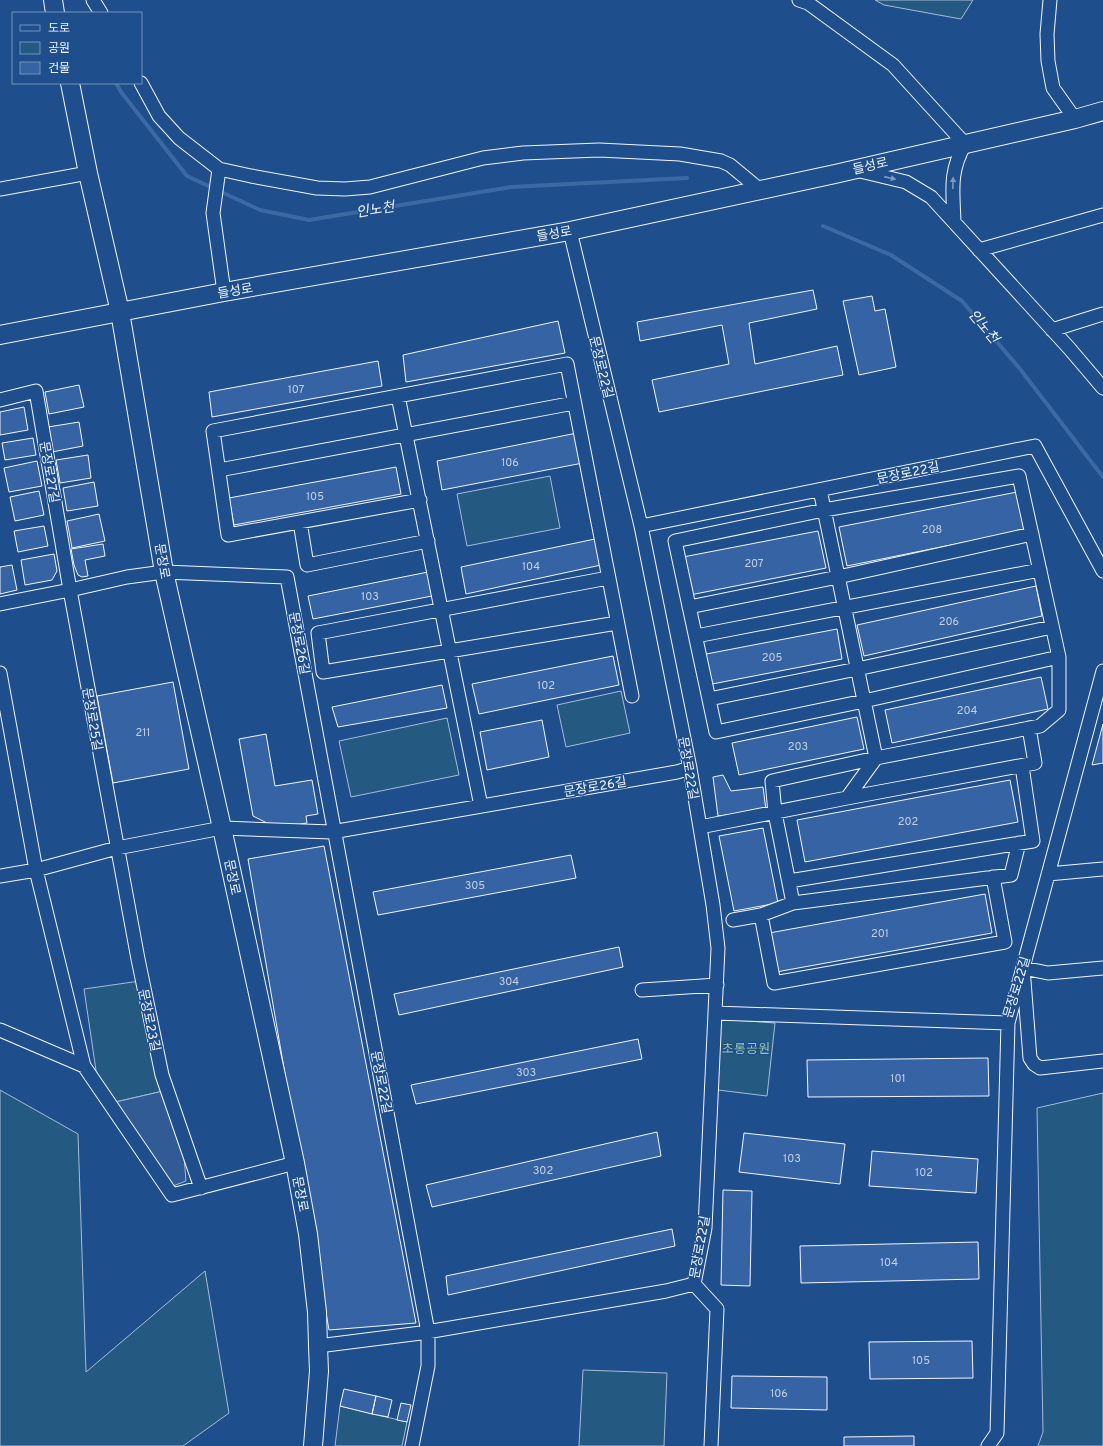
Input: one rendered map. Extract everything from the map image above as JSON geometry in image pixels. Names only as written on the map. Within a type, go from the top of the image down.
[{"type":"street","points":[[53,0],[56,12]]},
{"type":"street","points":[[92,0],[100,12]]},
{"type":"street","points":[[799,0],[808,4],[893,65],[965,144],[958,156],[954,168],[954,222]]},
{"type":"street","points":[[1050,0],[1048,61],[1053,88],[1075,119]]},
{"type":"street","name":"문장로","points":[[70,84],[88,173],[120,312],[164,572],[222,828],[295,1163],[308,1234],[317,1312],[318,1346],[318,1371],[313,1446]]},
{"type":"street","points":[[142,84],[159,116],[174,133],[219,174],[251,176],[316,188],[345,189],[370,187],[483,158],[523,153],[591,151],[647,152],[680,154],[721,161],[730,165],[758,189]]},
{"type":"street","name":"들성로","points":[[0,335],[224,292],[570,231],[758,189],[852,170],[1075,119],[1103,111]]},
{"type":"street","points":[[852,170],[906,182],[931,197],[1103,388]]},
{"type":"street","points":[[0,189],[88,173]]},
{"type":"street","points":[[219,174],[213,213],[224,292]]},
{"type":"street","points":[[979,250],[1103,215]]},
{"type":"street","name":"문장로22길","points":[[318,1346],[428,1332],[666,1291],[694,1284],[705,1228],[718,948],[714,912],[690,768],[641,526],[570,231]]},
{"type":"street","points":[[1052,330],[1103,314]]},
{"type":"street","points":[[420,500],[228,535],[213,431],[567,364],[632,696]]},
{"type":"street","name":"문장로27길","points":[[0,400],[36,391],[70,590]]},
{"type":"street","points":[[398,396],[481,806]]},
{"type":"street","points":[[219,470],[574,403]]},
{"type":"street","name":"문장로22길","points":[[641,526],[1035,446],[1103,571]]},
{"type":"street","points":[[793,904],[775,813],[772,781],[876,758],[1040,726],[1059,710],[1059,657],[1019,476],[824,510],[675,541],[716,732],[864,701],[1059,657]]},
{"type":"street","points":[[820,490],[876,758],[847,798]]},
{"type":"street","points":[[300,522],[307,565],[428,541]]},
{"type":"street","points":[[689,607],[838,577],[1032,534]]},
{"type":"street","points":[[696,636],[1040,570]]},
{"type":"street","points":[[0,604],[70,590],[127,576],[164,572]]},
{"type":"street","name":"문장로26길","points":[[164,572],[287,576],[335,831]]},
{"type":"street","points":[[608,578],[318,633],[323,672],[617,623]]},
{"type":"street","name":"문장로25길","points":[[70,590],[117,848]]},
{"type":"street","points":[[709,699],[1052,627]]},
{"type":"street","name":"문장로22길","points":[[715,1013],[1008,1023],[1103,672]]},
{"type":"street","points":[[0,673],[36,870],[84,1066],[172,1195],[295,1163]]},
{"type":"street","points":[[700,827],[1035,763],[1029,728]]},
{"type":"street","points":[[789,881],[1032,841],[1022,766]]},
{"type":"street","name":"문장로26길","points":[[222,828],[335,831],[677,772],[690,768]]},
{"type":"street","points":[[0,876],[36,870],[117,848],[222,828]]},
{"type":"street","name":"문장로22길","points":[[335,831],[428,1332]]},
{"type":"street","points":[[733,920],[761,915],[793,904],[1011,875],[1019,843]]},
{"type":"street","name":"문장로23길","points":[[117,848],[162,1075],[201,1188]]},
{"type":"street","points":[[1048,874],[1103,869]]},
{"type":"street","points":[[761,915],[774,983],[1006,942],[993,877]]},
{"type":"street","points":[[1103,968],[1048,973],[1023,968],[1030,1058],[1034,1064],[1040,1068],[1103,1061]]},
{"type":"street","points":[[642,990],[716,984]]},
{"type":"street","points":[[988,1446],[997,1433],[1008,1023]]},
{"type":"street","points":[[0,1030],[84,1066]]},
{"type":"street","points":[[694,1284],[717,1309],[711,1446]]},
{"type":"street","points":[[412,1446],[428,1366],[428,1332]]},
{"type":"green space","points":[[875,0],[973,0],[961,19],[884,5]]},
{"type":"green space","points":[[550,476],[560,528],[467,546],[457,494]]},
{"type":"green space","points":[[621,691],[630,733],[566,747],[557,705]]},
{"type":"green space","points":[[447,718],[459,775],[351,797],[339,741]]},
{"type":"green space","points":[[147,980],[172,1089],[111,1103],[98,1084],[84,989]]},
{"type":"green space","name":"초롱공원","points":[[720,1019],[775,1023],[767,1096],[718,1090]]},
{"type":"green space","points":[[0,1090],[78,1134],[86,1372],[205,1271],[229,1413],[183,1446],[0,1446]]},
{"type":"green space","points":[[1103,1093],[1103,1446],[1038,1446],[1043,1432],[1037,1108]]},
{"type":"green space","points":[[583,1370],[667,1373],[664,1446],[579,1446]]},
{"type":"green space","points":[[340,1406],[407,1422],[402,1446],[335,1446]]},
{"type":"shaded area","points":[[172,1089],[182,1132],[186,1181],[173,1186],[111,1103]]},
{"type":"building","points":[[813,290],[817,309],[749,323],[755,364],[837,346],[843,375],[659,412],[652,380],[729,364],[722,325],[640,341],[637,322]]},
{"type":"building","points":[[872,296],[875,311],[885,309],[896,367],[859,375],[843,301]]},
{"type":"building","points":[[558,321],[565,353],[406,382],[403,355]]},
{"type":"building","points":[[378,361],[382,386],[212,417],[209,392]]},
{"type":"building","points":[[79,385],[84,407],[49,414],[45,392]]},
{"type":"building","points":[[24,407],[28,430],[0,435],[0,412]]},
{"type":"building","points":[[79,422],[83,446],[52,452],[48,427]]},
{"type":"building","points":[[577,433],[583,463],[442,490],[437,461]]},
{"type":"building","points":[[33,438],[36,455],[5,460],[2,443]]},
{"type":"building","points":[[88,455],[91,478],[60,483],[56,460]]},
{"type":"building","points":[[37,461],[42,486],[9,492],[4,468]]},
{"type":"building","points":[[396,467],[401,494],[234,525],[229,498]]},
{"type":"building","points":[[94,482],[98,506],[67,511],[63,488]]},
{"type":"building","points":[[39,491],[44,515],[15,521],[10,497]]},
{"type":"building","points":[[1017,492],[1025,530],[847,566],[839,527]]},
{"type":"building","points":[[99,514],[105,541],[72,548],[67,521]]},
{"type":"building","points":[[44,526],[48,546],[18,552],[14,531]]},
{"type":"building","points":[[818,531],[826,568],[690,595],[683,557]]},
{"type":"building","points":[[595,539],[601,565],[466,594],[461,567]]},
{"type":"building","points":[[103,544],[105,556],[85,560],[88,576],[82,577],[78,575],[74,565],[71,549]]},
{"type":"building","points":[[54,554],[57,571],[52,580],[25,585],[21,560]]},
{"type":"building","points":[[12,565],[17,590],[0,594],[0,567]]},
{"type":"building","points":[[428,572],[432,596],[313,619],[308,596]]},
{"type":"building","points":[[1036,586],[1042,616],[864,656],[857,625]]},
{"type":"building","points":[[837,629],[842,659],[707,685],[701,655]]},
{"type":"building","points":[[613,656],[619,685],[479,714],[472,684]]},
{"type":"building","points":[[1041,677],[1048,709],[892,743],[885,710]]},
{"type":"building","points":[[173,682],[189,769],[113,783],[97,696]]},
{"type":"building","points":[[442,685],[447,708],[338,727],[332,707]]},
{"type":"building","points":[[857,717],[864,749],[739,775],[732,743]]},
{"type":"building","points":[[542,720],[549,757],[487,770],[480,732]]},
{"type":"building","points":[[1103,724],[1103,763],[1092,765]]},
{"type":"building","points":[[266,734],[275,786],[312,780],[318,814],[306,816],[307,823],[277,828],[253,816],[239,739]]},
{"type":"building","points":[[723,775],[731,791],[763,787],[766,810],[718,816],[713,777]]},
{"type":"building","points":[[1010,780],[1018,822],[805,862],[797,820]]},
{"type":"building","points":[[763,828],[778,903],[734,911],[719,836]]},
{"type":"building","points":[[324,846],[416,1323],[329,1330],[248,859]]},
{"type":"building","points":[[571,855],[576,878],[378,915],[373,892]]},
{"type":"building","points":[[985,894],[992,933],[776,972],[769,933]]},
{"type":"building","points":[[619,947],[623,967],[399,1015],[394,994]]},
{"type":"building","points":[[638,1039],[642,1059],[416,1104],[411,1085]]},
{"type":"building","points":[[988,1058],[989,1096],[808,1097],[807,1060]]},
{"type":"building","points":[[657,1132],[661,1156],[432,1207],[426,1185]]},
{"type":"building","points":[[744,1133],[845,1144],[840,1184],[739,1172]]},
{"type":"building","points":[[872,1151],[978,1159],[976,1193],[869,1186]]},
{"type":"building","points":[[723,1190],[752,1191],[750,1286],[721,1285]]},
{"type":"building","points":[[672,1229],[675,1246],[448,1295],[446,1276]]},
{"type":"building","points":[[978,1242],[979,1279],[801,1283],[800,1246]]},
{"type":"building","points":[[972,1341],[973,1378],[870,1379],[869,1342]]},
{"type":"building","points":[[732,1376],[827,1377],[827,1410],[731,1408]]},
{"type":"building","points":[[344,1389],[376,1396],[372,1414],[340,1406]]},
{"type":"building","points":[[376,1396],[392,1400],[388,1417],[372,1414]]},
{"type":"building","points":[[401,1403],[411,1405],[407,1422],[397,1420]]},
{"type":"building","points":[[914,1436],[914,1446],[844,1446],[844,1437]]},
{"type":"waterway","name":"인노천","points":[[117,84],[121,92],[187,176],[260,210],[309,220],[511,187],[687,178]]},
{"type":"waterway","name":"인노천","points":[[823,226],[891,255],[962,301],[1020,369],[1103,477]]}]
